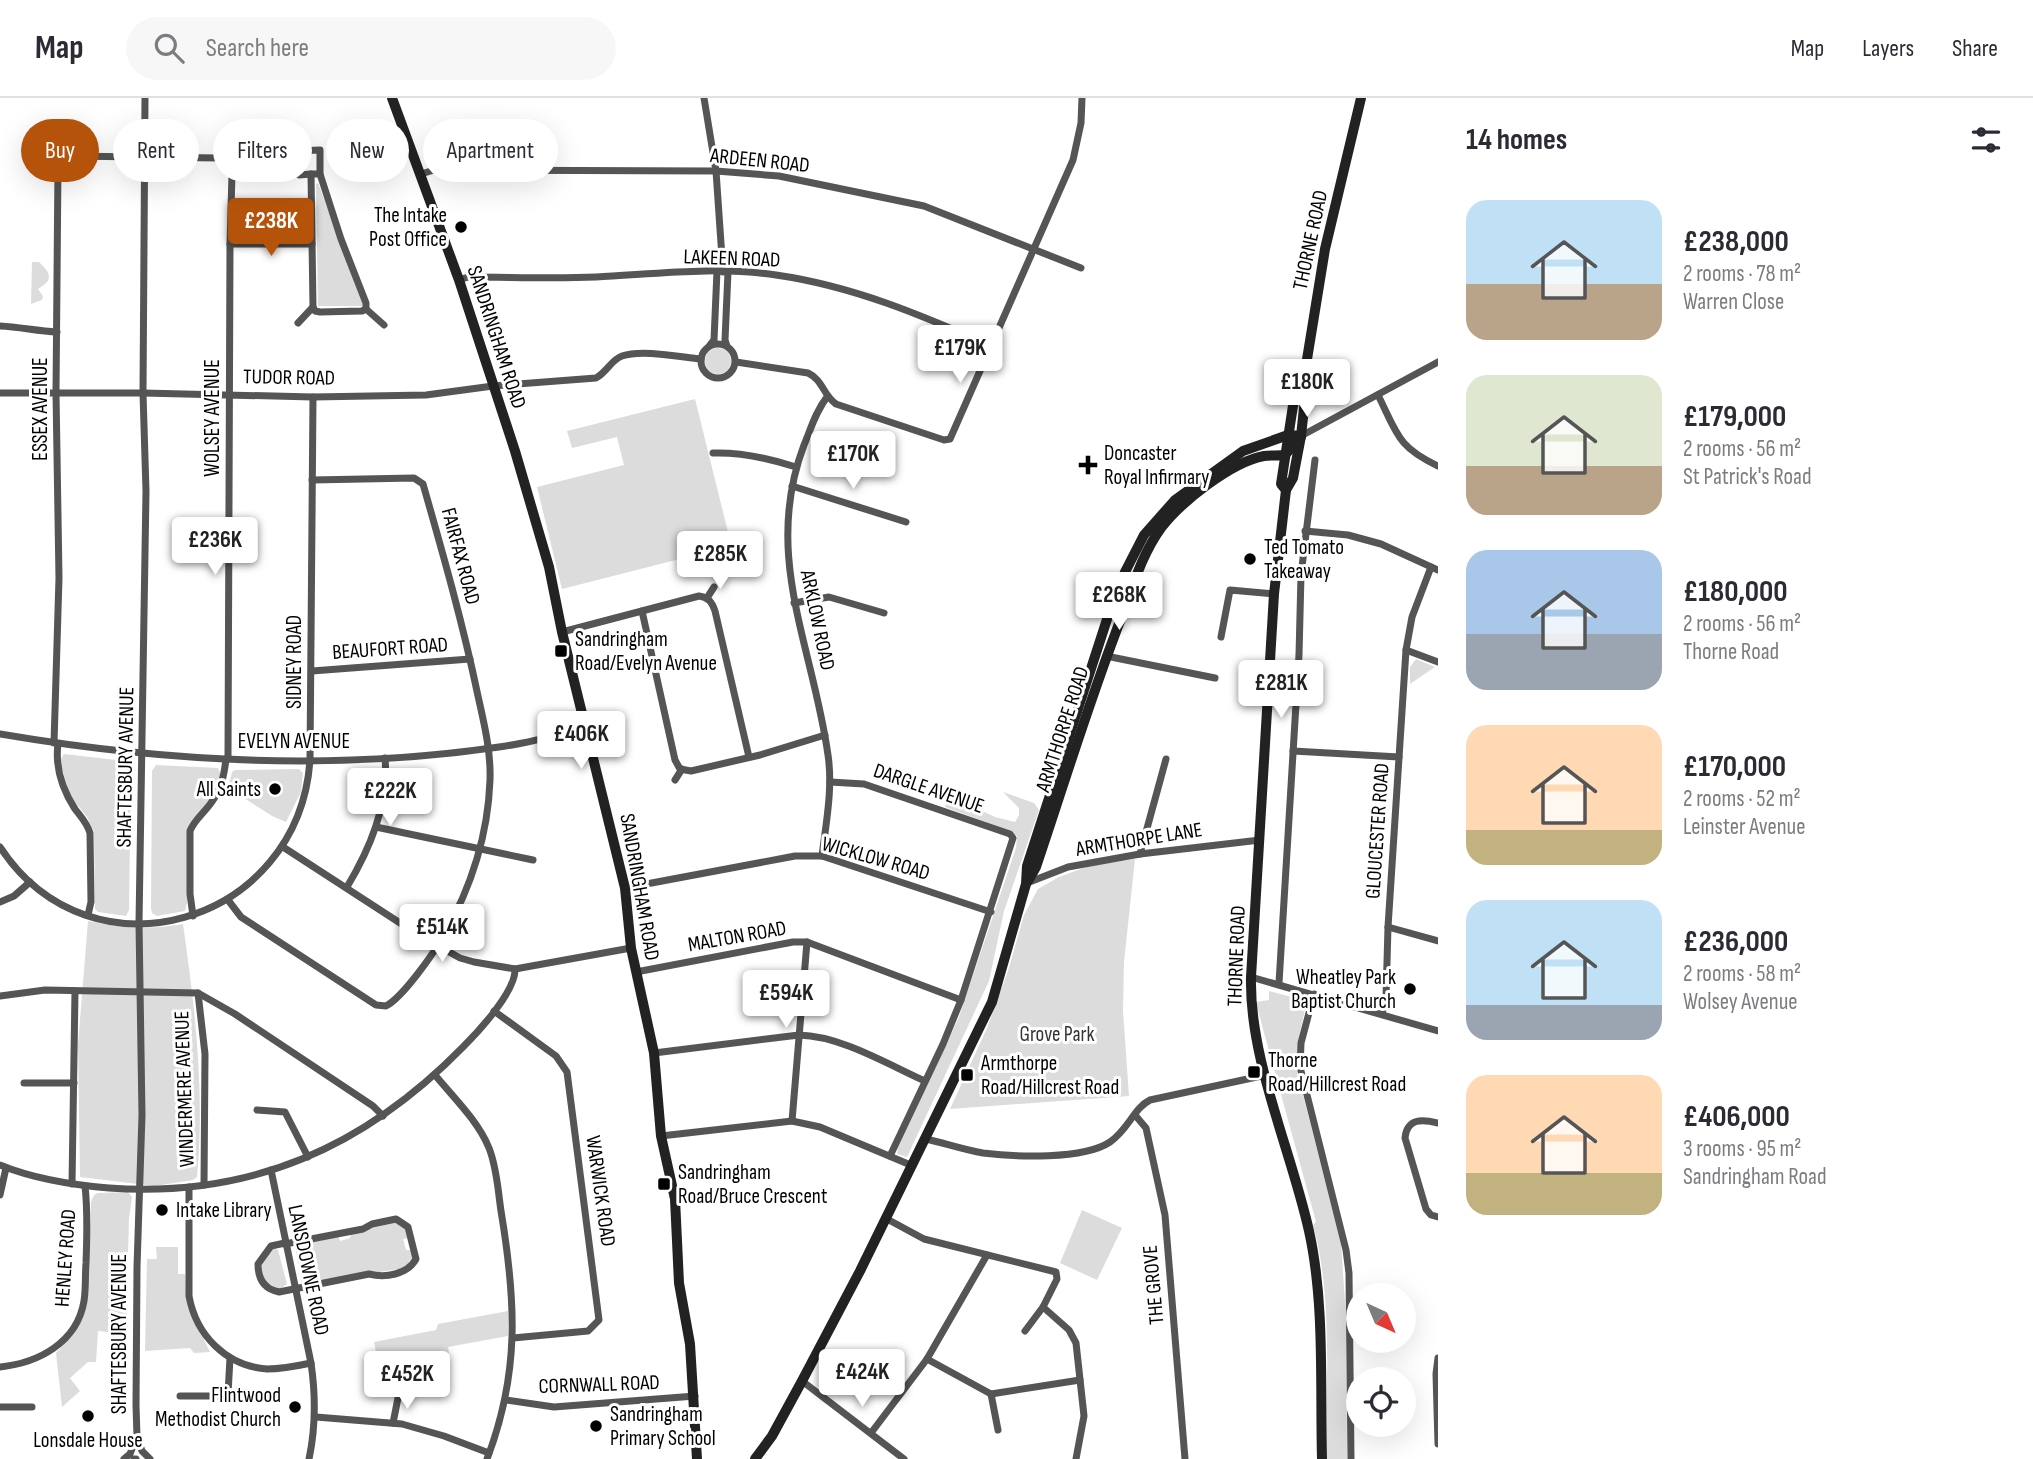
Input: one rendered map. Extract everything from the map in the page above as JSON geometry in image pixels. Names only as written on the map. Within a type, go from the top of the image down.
[{"type":"street","name":"SHAFTESBURY AVENUE","points":[[145,98],[145,119]]},
{"type":"street","name":"SANDRINGHAM ROAD","points":[[392,98],[459,280],[515,451],[549,567],[562,632],[625,888],[631,948],[654,1053],[661,1136],[675,1199],[679,1283],[690,1344],[695,1396],[697,1459]]},
{"type":"street","points":[[704,98],[716,171],[723,272],[725,340],[736,362],[729,375],[718,378],[707,374],[701,359],[714,340],[723,272]]},
{"type":"street","points":[[736,362],[808,373],[821,383],[827,397],[836,404],[947,440],[953,435],[1079,144],[1082,98]]},
{"type":"street","name":"THORNE ROAD","points":[[1322,1459],[1318,1302],[1313,1252],[1252,1014],[1251,977],[1274,594],[1286,490],[1293,478],[1301,436],[1305,399],[1302,390],[1325,249],[1361,98]]},
{"type":"street","name":"ESSEX AVENUE","points":[[88,915],[91,902],[90,832],[87,823],[64,790],[56,743],[59,578],[56,393],[58,165],[68,156],[113,156]]},
{"type":"street","name":"WOLSEY AVENUE","points":[[193,916],[190,894],[190,831],[219,790],[227,759],[232,174],[225,160],[199,157]]},
{"type":"street","name":"ARDEEN ROAD","points":[[421,174],[434,170],[716,171],[779,176],[924,206],[1081,268]]},
{"type":"street","points":[[366,309],[320,312],[313,307],[316,174],[366,309],[384,325]]},
{"type":"street","name":"SHAFTESBURY AVENUE","points":[[124,1459],[130,1454],[136,1437],[142,1115],[139,923],[146,491],[143,393],[145,182]]},
{"type":"street","points":[[230,244],[313,244]]},
{"type":"street","name":"LAKEEN ROAD","points":[[459,280],[468,277],[589,277],[723,272],[775,275],[853,291],[899,306],[992,346]]},
{"type":"street","points":[[298,323],[313,307]]},
{"type":"street","points":[[0,326],[57,332]]},
{"type":"street","points":[[710,346],[727,346]]},
{"type":"street","name":"TUDOR ROAD","points":[[0,393],[313,397],[426,395],[493,386],[596,378],[625,355],[667,355],[701,359]]},
{"type":"street","points":[[1285,455],[1301,436],[1438,362]]},
{"type":"street","name":"THORNE ROAD","points":[[1286,490],[1281,484],[1288,435],[1294,399],[1302,390]]},
{"type":"street","points":[[1377,395],[1403,444],[1418,456],[1438,466]]},
{"type":"street","name":"SIDNEY ROAD","points":[[0,847],[30,882],[62,904],[88,915],[116,922],[139,923],[166,922],[193,916],[228,900],[261,874],[283,847],[303,805],[310,760],[313,397]]},
{"type":"street","name":"ARKLOW ROAD","points":[[822,856],[830,782],[825,735],[794,603],[788,567],[786,526],[796,467],[815,416],[827,397]]},
{"type":"street","name":"ARMTHORPE ROAD","points":[[755,1459],[772,1436],[803,1381],[887,1219],[992,1002],[1026,884],[1027,866],[1101,655],[1125,572],[1144,535],[1153,522],[1197,482],[1243,451],[1288,435],[1301,436]]},
{"type":"street","points":[[713,453],[771,458],[796,467]]},
{"type":"street","name":"ARMTHORPE ROAD","points":[[1101,655],[1146,553],[1176,511],[1233,469],[1263,456],[1285,455]]},
{"type":"street","name":"THORNE ROAD","points":[[1279,983],[1305,531],[1315,460]]},
{"type":"street","name":"FAIRFAX ROAD","points":[[228,900],[241,917],[380,1007],[390,1004],[438,946],[459,909],[480,850],[490,780],[489,748],[470,659],[423,484],[414,478],[312,480]]},
{"type":"street","points":[[792,486],[906,522]]},
{"type":"street","points":[[1305,531],[1365,539],[1435,568]]},
{"type":"street","name":"GLOUCESTER ROAD","points":[[1382,1014],[1386,997],[1406,650],[1412,617],[1435,568]]},
{"type":"street","points":[[707,598],[714,587]]},
{"type":"street","points":[[1221,637],[1230,590],[1274,594]]},
{"type":"street","points":[[562,632],[699,596],[707,598],[715,611],[749,757]]},
{"type":"street","points":[[794,603],[829,597],[884,613]]},
{"type":"street","points":[[642,611],[675,760],[682,769],[691,771],[825,735]]},
{"type":"street","points":[[1406,650],[1438,662]]},
{"type":"street","points":[[1101,655],[1215,678]]},
{"type":"street","name":"BEAUFORT ROAD","points":[[312,671],[470,659]]},
{"type":"street","name":"EVELYN AVENUE","points":[[0,733],[141,754],[310,760],[419,756],[489,748],[587,728]]},
{"type":"street","points":[[1293,751],[1399,757]]},
{"type":"street","points":[[347,887],[360,866],[376,827],[384,791],[385,758]]},
{"type":"street","points":[[1140,854],[1166,759]]},
{"type":"street","points":[[675,780],[682,769]]},
{"type":"street","name":"DARGLE AVENUE","points":[[830,782],[864,784],[1010,834],[1013,838],[991,912]]},
{"type":"street","points":[[376,827],[533,860]]},
{"type":"street","name":"ARMTHORPE LANE","points":[[1026,884],[1068,867],[1140,854],[1260,840]]},
{"type":"street","points":[[283,847],[438,946],[474,962],[515,969],[631,948]]},
{"type":"street","name":"WICKLOW ROAD","points":[[625,888],[795,856],[822,856],[991,912]]},
{"type":"street","points":[[0,902],[14,896],[30,882]]},
{"type":"street","points":[[890,1156],[961,1000],[991,912]]},
{"type":"street","points":[[1388,927],[1438,941]]},
{"type":"street","name":"MALTON ROAD","points":[[636,972],[793,942],[807,942],[961,1000]]},
{"type":"street","points":[[792,1121],[807,942]]},
{"type":"street","points":[[0,1195],[3,1166],[72,1184],[139,1190],[204,1185],[271,1170],[308,1157],[342,1141],[383,1116],[435,1076],[494,1011],[513,980],[515,969]]},
{"type":"street","points":[[1251,977],[1438,1031]]},
{"type":"street","points":[[0,996],[35,991],[113,993],[140,990],[198,993],[235,1014],[373,1106],[383,1116]]},
{"type":"street","points":[[72,1184],[75,991]]},
{"type":"street","name":"WINDERMERE AVENUE","points":[[198,993],[205,1055],[204,1185]]},
{"type":"street","points":[[1314,994],[1301,1043],[1300,1067],[1346,1250],[1349,1273],[1351,1459]]},
{"type":"street","name":"WARWICK ROAD","points":[[494,1011],[556,1056],[566,1072],[599,1320],[588,1331],[513,1338]]},
{"type":"street","points":[[654,1053],[812,1035],[835,1041],[925,1081]]},
{"type":"street","points":[[926,1139],[981,1153],[1004,1155],[1087,1152],[1109,1143],[1129,1126],[1135,1115],[1150,1100],[1266,1075]]},
{"type":"street","points":[[316,1418],[393,1423],[444,1436],[488,1456],[506,1400],[513,1338],[514,1309],[509,1260],[489,1147],[478,1129],[435,1076]]},
{"type":"street","points":[[24,1083],[74,1083]]},
{"type":"street","points":[[257,1110],[285,1112],[308,1157]]},
{"type":"street","name":"THE GROVE","points":[[1135,1115],[1146,1128],[1165,1215],[1185,1459]]},
{"type":"street","points":[[1438,1123],[1422,1119],[1414,1121],[1408,1126],[1405,1138],[1426,1209],[1431,1215],[1438,1217]]},
{"type":"street","points":[[661,1136],[792,1121],[820,1127],[913,1166]]},
{"type":"street","name":"LANSDOWNE ROAD","points":[[271,1170],[311,1363],[316,1418],[309,1459]]},
{"type":"street","name":"HENLEY ROAD","points":[[0,1367],[21,1365],[47,1354],[60,1344],[78,1319],[85,1283],[88,1214],[85,1186]]},
{"type":"street","points":[[189,1187],[188,1280],[191,1307],[196,1321],[209,1341],[230,1358],[254,1367],[268,1369],[311,1363]]},
{"type":"street","points":[[396,1219],[403,1222],[411,1234],[416,1259],[402,1272],[380,1276],[369,1274],[295,1289],[279,1292],[261,1282],[259,1260],[271,1246],[363,1229],[372,1224],[396,1219]]},
{"type":"street","points":[[887,1219],[924,1239],[1056,1272],[1057,1279],[1043,1307],[1025,1331]]},
{"type":"street","points":[[871,1433],[927,1359],[987,1255]]},
{"type":"street","points":[[1043,1307],[1073,1336],[1076,1343],[1084,1416],[1076,1459]]},
{"type":"street","points":[[180,1396],[228,1394],[230,1358]]},
{"type":"street","points":[[1438,1358],[1438,1444]]},
{"type":"street","points":[[927,1359],[991,1394],[1080,1380]]},
{"type":"street","points":[[393,1423],[401,1382],[400,1371]]},
{"type":"street","points":[[803,1381],[904,1459]]},
{"type":"street","points":[[991,1394],[998,1430]]},
{"type":"street","name":"CORNWALL ROAD","points":[[506,1400],[554,1407],[695,1396]]},
{"type":"street","points":[[0,1407],[32,1407]]},
{"type":"street","name":"SHAFTESBURY AVENUE","points":[[136,1437],[142,1451],[150,1459]]},
{"type":"green space","points":[[318,183],[363,303],[362,306],[318,306]]},
{"type":"green space","points":[[32,262],[39,262],[49,277],[38,289],[43,296],[42,300],[31,304]]},
{"type":"green space","points":[[718,348],[727,352],[731,361],[727,370],[718,374],[709,370],[705,361],[709,352]]},
{"type":"green space","points":[[695,399],[729,536],[719,549],[562,589],[537,487],[624,465],[617,437],[572,448],[567,431]]},
{"type":"green space","points":[[1416,659],[1435,667],[1410,684],[1410,667]]},
{"type":"green space","points":[[64,754],[125,761],[131,767],[129,910],[126,916],[98,912],[95,909],[94,832],[87,817],[69,794],[60,761]]},
{"type":"green space","points":[[156,765],[218,768],[221,775],[214,794],[188,833],[185,911],[157,916],[152,913],[151,908],[152,771]]},
{"type":"green space","points":[[299,769],[303,773],[301,792],[286,822],[228,788],[235,770]]},
{"type":"green space","points":[[1003,792],[1034,803],[1039,810],[1004,911],[989,981],[907,1157],[897,1154],[898,1148],[959,1017],[1016,848],[1017,836],[1011,831],[945,807],[949,795],[995,817],[1015,822],[1019,808]]},
{"type":"green space","name":"Grove Park","points":[[1135,859],[1124,962],[1123,1011],[1129,1096],[950,1109],[987,1028],[1008,971],[1024,915],[1038,889],[1059,877],[1089,866]]},
{"type":"green space","points":[[88,921],[136,927],[183,924],[195,1019],[199,1082],[199,1145],[197,1177],[193,1180],[155,1186],[80,1177],[78,1044]]},
{"type":"green space","points":[[1269,991],[1307,1001],[1298,1040],[1296,1068],[1341,1243],[1346,1317],[1347,1459],[1326,1459],[1326,1310],[1313,1225],[1316,1222],[1256,1002],[1269,1000]]},
{"type":"green space","points":[[128,1192],[132,1197],[126,1334],[98,1331],[96,1362],[88,1362],[70,1378],[80,1391],[62,1407],[56,1353],[74,1334],[88,1298],[91,1202],[98,1193]]},
{"type":"green space","points":[[1082,1210],[1122,1228],[1097,1280],[1060,1263]]},
{"type":"green space","points":[[393,1222],[407,1231],[408,1238],[403,1239],[406,1250],[411,1250],[413,1257],[404,1268],[302,1285],[295,1246],[338,1236],[340,1241],[350,1238],[351,1234]]},
{"type":"green space","points":[[156,1247],[178,1247],[178,1274],[185,1274],[188,1307],[210,1352],[194,1353],[190,1348],[145,1351],[147,1259],[157,1259]]},
{"type":"green space","points":[[274,1248],[278,1250],[287,1284],[280,1289],[266,1280],[261,1263]]},
{"type":"green space","points":[[508,1311],[508,1336],[448,1347],[449,1353],[379,1367],[374,1342],[436,1330],[438,1324]]},
{"type":"place","name":"The Intake Post Office","points":[[461,227]]},
{"type":"place","name":"Doncaster Royal Infirmary","points":[[1088,465]]},
{"type":"place","name":"Ted Tomato Takeaway","points":[[1250,559]]},
{"type":"place","name":"Sandringham Road/Evelyn Avenue","points":[[561,651]]},
{"type":"place","name":"All Saints","points":[[275,789]]},
{"type":"place","name":"Wheatley Park Baptist Church","points":[[1410,989]]},
{"type":"place","name":"Thorne Road/Hillcrest Road","points":[[1254,1072]]},
{"type":"place","name":"Armthorpe Road/Hillcrest Road","points":[[967,1075]]},
{"type":"place","name":"Sandringham Road/Bruce Crescent","points":[[664,1184]]},
{"type":"place","name":"Intake Library","points":[[162,1210]]},
{"type":"place","name":"Flintwood Methodist Church","points":[[295,1407]]},
{"type":"place","name":"Lonsdale House","points":[[88,1416]]},
{"type":"place","name":"Sandringham Primary School","points":[[596,1426]]}]
